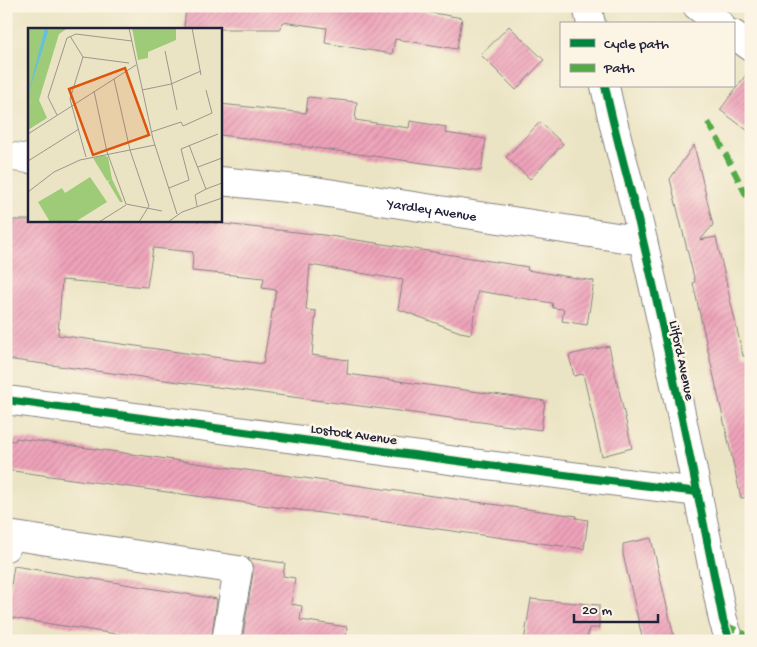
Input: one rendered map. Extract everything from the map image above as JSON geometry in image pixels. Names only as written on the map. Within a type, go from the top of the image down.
[{"type":"street","points":[[587,6],[591,22]]},
{"type":"street","points":[[696,6],[717,22]]},
{"type":"street","points":[[734,35],[751,47]]},
{"type":"street","name":"Lilford Avenue","points":[[605,88],[616,138],[644,242],[698,492],[723,620],[730,641]]},
{"type":"street","points":[[6,156],[28,159]]},
{"type":"street","name":"Yardley Avenue","points":[[221,181],[315,191],[644,242]]},
{"type":"street","name":"Lostock Avenue","points":[[6,400],[409,453],[564,476],[698,492]]},
{"type":"street","points":[[6,547],[8,535],[238,570],[226,641]]},
{"type":"building","points":[[186,6],[404,6],[404,8],[462,18],[457,49],[395,39],[392,54],[325,43],[327,28],[282,22],[281,29],[184,28]]},
{"type":"building","points":[[509,26],[544,60],[516,90],[481,55]]},
{"type":"building","points":[[751,68],[751,133],[720,110]]},
{"type":"building","points":[[308,97],[357,102],[355,120],[409,128],[410,121],[446,127],[445,133],[486,139],[481,171],[221,135],[221,104],[306,113]]},
{"type":"building","points":[[540,122],[563,144],[530,179],[506,157]]},
{"type":"building","points":[[694,145],[713,225],[700,240],[716,237],[743,356],[751,355],[751,497],[741,498],[693,283],[695,282],[670,179]]},
{"type":"building","points":[[13,220],[197,221],[323,235],[396,246],[528,267],[527,270],[594,281],[587,325],[562,321],[564,309],[553,308],[552,303],[478,291],[471,334],[460,332],[398,309],[403,280],[310,265],[306,310],[316,311],[312,355],[348,360],[347,374],[545,401],[541,430],[6,359],[6,297]],"holes":[[[153,248],[193,252],[192,271],[264,278],[262,288],[276,290],[263,364],[58,335],[62,280],[147,287]]]},
{"type":"building","points":[[609,346],[632,448],[602,456],[583,374],[574,376],[569,355]]},
{"type":"building","points":[[16,438],[577,516],[576,518],[588,520],[584,549],[6,470],[6,440],[15,441]]},
{"type":"building","points":[[651,538],[675,641],[643,641],[623,554],[623,544]]},
{"type":"building","points":[[248,558],[285,563],[283,576],[295,578],[291,604],[302,606],[300,620],[347,627],[346,641],[242,641],[253,573],[253,565]]},
{"type":"building","points":[[14,566],[217,599],[211,641],[161,641],[6,617]]},
{"type":"building","points":[[531,599],[599,605],[599,628],[589,628],[587,641],[524,641]]},
{"type":"marked path","points":[[708,122],[751,205]]},
{"type":"marked path","points":[[725,625],[751,637]]},
{"type":"cycle path","points":[[605,88],[655,292],[723,620],[730,641]]},
{"type":"cycle path","points":[[6,400],[698,492]]}]
